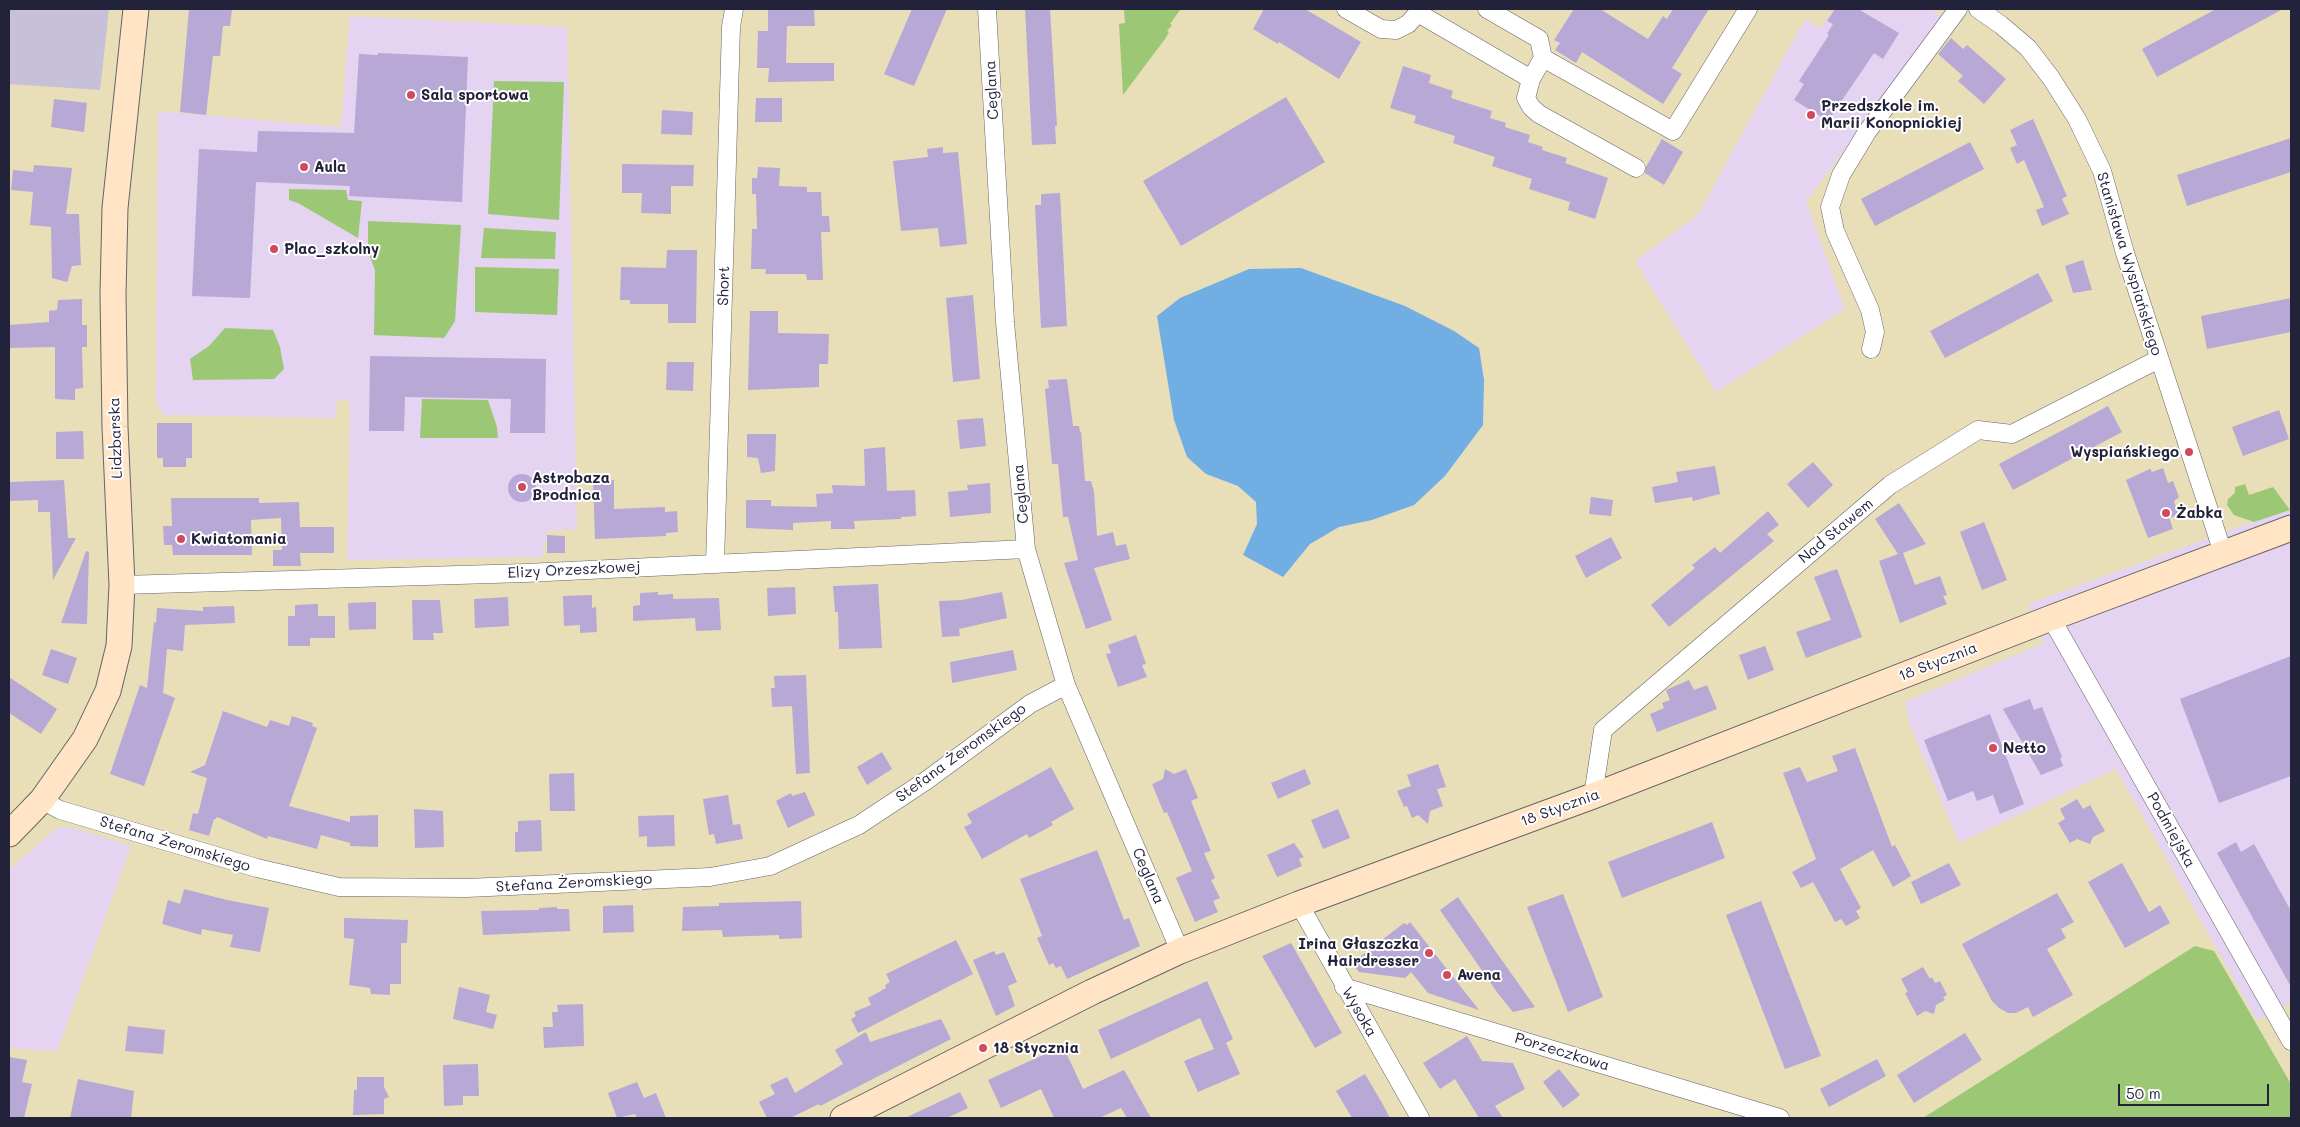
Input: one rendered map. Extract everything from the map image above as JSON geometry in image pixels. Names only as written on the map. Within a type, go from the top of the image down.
[{"type":"street","name":"Lidzbarska","points":[[9,834],[42,800],[85,739],[108,691],[118,646],[122,585],[115,427],[113,294],[115,208],[136,9]]},
{"type":"street","name":"Short","points":[[715,563],[731,27],[734,9]]},
{"type":"street","name":"Ceglana","points":[[987,9],[1005,322],[1026,549],[1066,685],[1180,951]]},
{"type":"street","points":[[1346,9],[1381,29],[1396,30],[1408,24],[1419,11],[1531,79]]},
{"type":"street","points":[[1487,9],[1539,39],[1543,58],[1531,79],[1526,98],[1531,107],[1539,114],[1636,168]]},
{"type":"street","points":[[1543,58],[1673,131],[1748,9]]},
{"type":"street","points":[[1871,349],[1875,332],[1870,310],[1835,232],[1830,207],[1841,174],[1867,132],[1958,9]]},
{"type":"street","name":"Stanisława Wyspiańskiego","points":[[1978,9],[2001,25],[2028,48],[2051,78],[2078,119],[2102,171],[2125,253],[2224,553]]},
{"type":"street","name":"Nad Stawem","points":[[1593,796],[1603,730],[1890,485],[1978,430],[2012,434],[2159,359]]},
{"type":"street","name":"18 Stycznia","points":[[842,1118],[1092,992],[1180,951],[1300,904],[1593,796],[2051,618],[2291,528]]},
{"type":"street","name":"Elizy Orzeszkowej","points":[[122,585],[526,572],[1026,549]]},
{"type":"street","name":"Podmiejska","points":[[2051,618],[2291,1041]]},
{"type":"street","name":"Stefana Żeromskiego","points":[[42,800],[60,810],[257,868],[339,887],[467,888],[710,877],[770,866],[859,825],[927,780],[1030,704],[1066,685]]},
{"type":"street","name":"Wysoka","points":[[1300,904],[1344,986],[1420,1118]]},
{"type":"street","name":"Porzeczkowa","points":[[1344,986],[1780,1118]]},
{"type":"shaded area","points":[[9,9],[109,9],[100,90],[9,84]]},
{"type":"shaded area","name":"Przedszkole im. Marii Konopnickiej","points":[[1834,9],[1930,9],[1942,17],[1806,202],[1845,309],[1716,392],[1635,261],[1698,215],[1805,19],[1821,28]]},
{"type":"shaded area","points":[[350,16],[567,27],[577,529],[547,531],[542,557],[347,560],[350,401],[337,400],[336,418],[163,415],[156,401],[158,111],[341,127]]},
{"type":"shaded area","points":[[2291,508],[2291,1003],[2257,1020],[2116,769],[1959,843],[1910,725],[1905,702],[2044,643],[2028,604]]},
{"type":"shaded area","points":[[71,827],[131,846],[57,1051],[9,1048],[9,870],[56,828]]},
{"type":"green space","points":[[1124,9],[1180,10],[1170,24],[1172,25],[1167,31],[1169,32],[1165,39],[1123,95],[1119,24],[1125,23]]},
{"type":"green space","points":[[494,81],[564,82],[559,220],[488,214]]},
{"type":"green space","points":[[289,189],[346,190],[348,200],[362,201],[358,238],[298,203],[289,200]]},
{"type":"green space","points":[[368,221],[461,225],[455,321],[444,338],[374,335],[375,270],[368,252]]},
{"type":"green space","points":[[484,228],[556,232],[555,259],[481,258]]},
{"type":"green space","points":[[475,267],[559,269],[557,315],[475,312]]},
{"type":"green space","points":[[225,328],[273,330],[280,347],[284,369],[274,379],[193,380],[190,359],[209,346]]},
{"type":"green space","points":[[422,399],[488,400],[497,427],[498,438],[420,438]]},
{"type":"green space","points":[[2245,484],[2249,495],[2273,487],[2290,510],[2254,522],[2234,515],[2227,505],[2228,499],[2235,493],[2235,487]]},
{"type":"green space","points":[[2195,946],[2214,951],[2291,1084],[2291,1118],[1923,1118]]},
{"type":"water","points":[[1301,268],[1405,306],[1454,331],[1479,348],[1484,380],[1483,425],[1445,476],[1414,505],[1372,520],[1339,527],[1310,544],[1283,577],[1243,555],[1257,524],[1256,502],[1238,486],[1206,474],[1187,457],[1174,420],[1157,316],[1180,298],[1249,269]]},
{"type":"building","points":[[189,9],[232,9],[230,26],[223,26],[220,56],[213,56],[206,115],[180,112]]},
{"type":"building","points":[[768,9],[814,9],[815,26],[787,26],[786,63],[834,63],[834,81],[768,82],[769,68],[757,68],[758,31],[768,31]]},
{"type":"building","points":[[912,9],[947,9],[914,86],[884,74]]},
{"type":"building","points":[[1025,9],[1050,9],[1057,126],[1055,126],[1056,144],[1032,145]]},
{"type":"building","points":[[1264,9],[1305,9],[1361,42],[1339,79],[1279,42],[1278,44],[1253,29]]},
{"type":"building","points":[[1574,9],[1600,9],[1648,39],[1663,16],[1667,19],[1673,9],[1709,9],[1672,68],[1682,74],[1663,104],[1582,52],[1576,63],[1555,50],[1560,43],[1554,40]]},
{"type":"building","points":[[1835,9],[1858,9],[1899,33],[1883,59],[1874,53],[1828,121],[1794,100],[1804,84],[1799,81],[1829,35],[1827,34],[1833,24],[1827,21]]},
{"type":"building","points":[[2216,9],[2283,9],[2157,77],[2142,49]]},
{"type":"building","points":[[1951,38],[1963,49],[1967,45],[2006,79],[1984,104],[1958,81],[1963,76],[1938,54]]},
{"type":"building","points":[[378,53],[468,57],[462,202],[349,196],[350,186],[256,182],[250,298],[192,296],[199,149],[257,152],[258,131],[354,133],[359,54],[378,55]]},
{"type":"building","points":[[1403,66],[1431,75],[1429,83],[1453,91],[1451,98],[1492,111],[1490,118],[1506,123],[1505,127],[1530,135],[1528,142],[1543,147],[1542,150],[1567,158],[1565,163],[1608,178],[1595,219],[1568,210],[1570,202],[1529,189],[1532,179],[1492,166],[1495,157],[1453,143],[1455,136],[1414,123],[1416,116],[1390,108]]},
{"type":"building","points":[[1286,97],[1325,162],[1181,246],[1143,181]]},
{"type":"building","points":[[756,98],[782,98],[782,122],[755,122]]},
{"type":"building","points":[[54,99],[87,103],[84,132],[51,127]]},
{"type":"building","points":[[662,110],[693,112],[692,135],[661,134]]},
{"type":"building","points":[[2033,119],[2067,196],[2062,199],[2069,214],[2042,226],[2036,210],[2044,207],[2024,160],[2017,164],[2010,148],[2017,145],[2010,130]]},
{"type":"building","points":[[2291,138],[2291,172],[2187,206],[2177,175]]},
{"type":"building","points":[[1662,139],[1683,152],[1664,185],[1645,173],[1646,167]]},
{"type":"building","points":[[1970,142],[1984,169],[1875,226],[1861,199]]},
{"type":"building","points":[[943,147],[943,153],[958,152],[967,244],[940,247],[938,228],[901,231],[893,161],[928,157],[927,149]]},
{"type":"building","points":[[622,164],[694,165],[693,186],[671,186],[671,214],[641,213],[642,193],[622,193]]},
{"type":"building","points":[[34,165],[72,168],[66,214],[79,214],[81,265],[72,266],[67,282],[52,278],[51,227],[30,225],[33,192],[11,190],[13,170],[33,172]]},
{"type":"building","points":[[758,167],[780,168],[779,186],[807,187],[807,192],[821,192],[822,216],[829,216],[830,232],[821,232],[823,280],[807,280],[806,274],[765,274],[766,269],[751,269],[752,229],[757,229],[756,194],[752,194],[752,178],[757,178]]},
{"type":"building","points":[[1060,193],[1067,326],[1041,328],[1035,205],[1041,205],[1041,194]]},
{"type":"building","points":[[667,250],[697,250],[696,323],[668,323],[668,304],[630,304],[630,300],[620,300],[621,267],[666,268]]},
{"type":"building","points":[[2083,260],[2092,290],[2073,293],[2065,266]]},
{"type":"building","points":[[2038,273],[2053,301],[1945,358],[1930,331]]},
{"type":"building","points":[[973,295],[980,379],[953,382],[946,298]]},
{"type":"building","points":[[2291,298],[2291,332],[2207,349],[2201,316]]},
{"type":"building","points":[[82,299],[82,325],[87,325],[87,347],[82,347],[83,388],[75,389],[75,400],[55,399],[55,347],[9,348],[9,325],[49,322],[49,311],[57,310],[58,300]]},
{"type":"building","points":[[750,311],[778,311],[778,333],[829,334],[828,364],[819,364],[819,387],[748,390]]},
{"type":"building","points":[[370,356],[546,359],[545,433],[510,433],[511,399],[405,397],[404,431],[369,431]]},
{"type":"building","points":[[667,362],[694,362],[693,391],[666,390]]},
{"type":"building","points":[[1067,379],[1073,426],[1079,426],[1081,432],[1085,481],[1091,481],[1094,492],[1097,536],[1113,532],[1116,546],[1126,544],[1130,559],[1094,568],[1112,620],[1086,629],[1064,563],[1078,560],[1068,517],[1063,517],[1058,464],[1052,464],[1045,389],[1049,388],[1048,380]]},
{"type":"building","points":[[2108,406],[2122,432],[2013,490],[1999,464]]},
{"type":"building","points":[[2279,410],[2289,439],[2243,456],[2232,427]]},
{"type":"building","points":[[983,418],[986,446],[960,449],[957,420]]},
{"type":"building","points":[[157,423],[192,423],[192,458],[186,458],[186,467],[163,467],[163,458],[157,458]]},
{"type":"building","points":[[83,431],[84,459],[56,459],[56,432]]},
{"type":"building","points":[[747,434],[776,434],[775,471],[761,473],[758,458],[747,457]]},
{"type":"building","points":[[885,447],[887,491],[915,490],[916,516],[901,517],[901,519],[854,521],[855,529],[831,529],[831,521],[793,523],[793,530],[746,528],[746,500],[771,500],[771,506],[817,507],[816,494],[833,493],[832,485],[865,486],[864,449]]},
{"type":"building","points":[[1813,462],[1833,485],[1808,508],[1787,484]]},
{"type":"building","points":[[1715,466],[1720,494],[1693,501],[1692,497],[1655,503],[1652,487],[1678,482],[1676,472]]},
{"type":"building","points":[[2163,468],[2168,483],[2173,481],[2179,497],[2174,501],[2179,516],[2169,517],[2173,529],[2148,538],[2126,480],[2150,469],[2152,472]]},
{"type":"building","name":"Astrobaza Brodnica","points":[[522,474],[532,478],[536,488],[532,498],[522,502],[512,498],[508,488],[512,478]]},
{"type":"building","points":[[64,480],[68,538],[76,538],[53,580],[50,512],[38,512],[38,500],[9,501],[9,482]]},
{"type":"building","points":[[593,480],[614,480],[614,509],[665,507],[665,512],[677,511],[678,532],[666,533],[666,536],[595,539]]},
{"type":"building","points":[[990,483],[991,513],[950,517],[948,492],[968,490],[967,485]]},
{"type":"building","points":[[1591,497],[1613,500],[1611,516],[1589,514]]},
{"type":"building","points":[[171,498],[259,498],[259,503],[299,502],[300,527],[334,527],[334,553],[300,553],[301,566],[273,566],[273,550],[282,550],[281,518],[251,520],[252,555],[173,555],[172,545],[164,545],[163,526],[172,526]]},
{"type":"building","points":[[1899,503],[1926,544],[1903,553],[1915,585],[1940,576],[1947,595],[1943,596],[1947,604],[1900,623],[1879,561],[1898,554],[1875,519]]},
{"type":"building","points":[[1768,511],[1779,525],[1767,534],[1774,541],[1669,627],[1651,605],[1695,568],[1692,565],[1715,547],[1720,553]]},
{"type":"building","points":[[1984,522],[2007,580],[1982,590],[1960,532]]},
{"type":"building","points":[[547,535],[565,536],[565,553],[547,553]]},
{"type":"building","points":[[1611,537],[1622,558],[1586,578],[1575,556]]},
{"type":"building","points":[[86,551],[89,552],[87,624],[61,623]]},
{"type":"building","points":[[1837,569],[1862,637],[1806,658],[1796,632],[1831,620],[1814,577]]},
{"type":"building","points":[[878,584],[882,648],[839,649],[838,612],[835,612],[833,586]]},
{"type":"building","points":[[795,587],[796,614],[768,616],[767,588]]},
{"type":"building","points":[[658,592],[658,595],[673,594],[673,599],[719,598],[721,630],[696,631],[695,618],[633,621],[633,606],[640,605],[640,593]]},
{"type":"building","points":[[1002,592],[1007,618],[959,629],[960,636],[942,637],[939,601],[962,600]]},
{"type":"building","points":[[592,595],[592,608],[596,607],[597,632],[580,633],[580,625],[564,626],[563,596]]},
{"type":"building","points":[[508,597],[509,626],[475,628],[474,599]]},
{"type":"building","points":[[412,600],[440,600],[443,633],[433,633],[434,640],[413,640]]},
{"type":"building","points":[[376,602],[376,629],[349,630],[348,603]]},
{"type":"building","points":[[318,604],[318,616],[335,616],[335,638],[310,638],[310,646],[288,646],[288,616],[295,616],[295,605]]},
{"type":"building","points":[[234,606],[235,623],[185,625],[183,651],[167,649],[163,693],[175,698],[144,786],[110,774],[140,685],[147,688],[157,608],[203,611],[203,607]]},
{"type":"building","points":[[1136,635],[1146,664],[1142,665],[1147,677],[1118,687],[1106,654],[1111,653],[1108,645]]},
{"type":"building","points":[[1765,646],[1774,670],[1748,680],[1739,655]]},
{"type":"building","points":[[51,649],[77,658],[68,684],[42,675]]},
{"type":"building","points":[[1013,650],[1017,670],[952,683],[950,662]]},
{"type":"building","points":[[2291,656],[2291,776],[2219,803],[2180,699]]},
{"type":"building","points":[[806,675],[810,773],[796,774],[792,706],[772,707],[771,688],[775,688],[774,676]]},
{"type":"building","points":[[9,677],[57,709],[41,734],[9,713]]},
{"type":"building","points":[[1689,680],[1694,690],[1707,685],[1717,709],[1657,732],[1650,714],[1664,708],[1662,703],[1670,700],[1666,690]]},
{"type":"building","points":[[2030,699],[2034,710],[2042,707],[2062,757],[2060,758],[2063,766],[2041,775],[2003,709]]},
{"type":"building","points":[[223,711],[267,727],[270,720],[289,726],[292,716],[313,723],[312,726],[317,728],[289,806],[350,822],[350,816],[378,815],[378,847],[350,846],[350,843],[321,835],[317,849],[268,836],[267,839],[217,817],[214,819],[209,836],[189,830],[193,813],[198,814],[207,778],[190,772],[205,765]]},
{"type":"building","points":[[1990,714],[2024,804],[2000,814],[1993,795],[1977,801],[1973,791],[1948,801],[1924,740]]},
{"type":"building","points":[[1855,748],[1892,847],[1895,845],[1911,876],[1893,887],[1873,850],[1840,869],[1861,908],[1856,911],[1860,918],[1846,926],[1841,919],[1835,922],[1813,882],[1801,888],[1792,872],[1816,859],[1783,773],[1800,767],[1807,782],[1838,771],[1832,756]]},
{"type":"building","points":[[882,752],[892,769],[867,785],[857,767]]},
{"type":"building","points":[[1438,764],[1446,787],[1437,789],[1443,806],[1430,811],[1428,824],[1418,815],[1412,818],[1407,806],[1404,807],[1397,791],[1411,786],[1407,775]]},
{"type":"building","points":[[1051,767],[1074,809],[1051,822],[1053,825],[1029,838],[1027,834],[982,859],[964,827],[972,823],[967,814]]},
{"type":"building","points":[[1165,769],[1174,774],[1186,769],[1198,798],[1191,801],[1211,851],[1204,853],[1215,878],[1211,880],[1220,898],[1213,901],[1218,912],[1195,922],[1176,878],[1192,871],[1167,812],[1164,813],[1152,784],[1163,779]]},
{"type":"building","points":[[1305,769],[1311,784],[1278,799],[1271,783]]},
{"type":"building","points":[[574,773],[575,811],[550,811],[549,774]]},
{"type":"building","points":[[805,792],[815,815],[788,828],[776,801],[791,793],[792,796]]},
{"type":"building","points":[[728,795],[733,825],[740,824],[743,839],[716,844],[714,834],[709,835],[703,799]]},
{"type":"building","points":[[2077,799],[2083,809],[2090,805],[2105,831],[2093,837],[2090,844],[2077,839],[2070,843],[2058,823],[2065,819],[2060,809]]},
{"type":"building","points":[[414,809],[443,811],[444,847],[415,848]]},
{"type":"building","points":[[1338,809],[1350,838],[1323,849],[1311,820]]},
{"type":"building","points":[[674,815],[675,846],[647,847],[647,836],[639,837],[638,816]]},
{"type":"building","points":[[541,820],[542,851],[515,852],[515,832],[518,832],[518,821]]},
{"type":"building","points":[[1712,822],[1725,858],[1622,898],[1608,862]]},
{"type":"building","points":[[2236,842],[2241,852],[2254,844],[2291,911],[2291,987],[2217,853]]},
{"type":"building","points":[[1294,843],[1304,857],[1299,859],[1302,866],[1277,877],[1267,855]]},
{"type":"building","points":[[1097,850],[1124,920],[1129,918],[1140,946],[1067,979],[1061,966],[1056,968],[1053,963],[1049,965],[1037,938],[1042,936],[1020,879]]},
{"type":"building","points":[[1949,863],[1961,885],[1921,904],[1911,882]]},
{"type":"building","points":[[2122,863],[2149,912],[2160,905],[2170,923],[2125,948],[2088,882]]},
{"type":"building","points":[[184,889],[269,908],[260,952],[230,947],[233,935],[202,929],[201,935],[162,924],[168,900],[180,904]]},
{"type":"building","points":[[2057,893],[2074,922],[2061,929],[2066,938],[2047,949],[2073,995],[2033,1017],[2028,1007],[2016,1013],[2008,1013],[1992,1001],[1962,944]]},
{"type":"building","points":[[1563,894],[1603,997],[1568,1012],[1527,907]]},
{"type":"building","points":[[1458,897],[1535,1007],[1513,1012],[1499,995],[1440,910]]},
{"type":"building","points":[[801,901],[802,938],[779,939],[779,935],[723,937],[722,930],[682,931],[683,907],[719,906],[719,903]]},
{"type":"building","points":[[1761,901],[1821,1056],[1785,1069],[1726,915]]},
{"type":"building","points":[[633,905],[634,932],[603,933],[603,906]]},
{"type":"building","points":[[557,907],[557,909],[569,909],[570,931],[483,935],[481,911],[539,910],[539,908]]},
{"type":"building","points":[[344,918],[408,920],[407,943],[401,943],[401,984],[390,984],[390,995],[371,994],[370,988],[349,985],[354,939],[344,938]]},
{"type":"building","points":[[1410,922],[1479,1010],[1428,993],[1411,972],[1405,978],[1359,972],[1352,963],[1404,923],[1407,925]]},
{"type":"building","points":[[956,940],[973,974],[858,1033],[851,1019],[856,1016],[854,1012],[871,1005],[868,998],[886,988],[885,985],[890,982],[886,974]]},
{"type":"building","points":[[1291,943],[1342,1033],[1315,1048],[1262,956]]},
{"type":"building","points":[[994,951],[996,955],[1004,952],[1017,982],[1008,986],[1015,1006],[996,1016],[973,960]]},
{"type":"building","points":[[1923,967],[1930,979],[1932,977],[1935,983],[1940,981],[1947,995],[1943,997],[1945,1000],[1936,1005],[1934,1014],[1925,1011],[1917,1016],[1905,993],[1908,992],[1901,979]]},
{"type":"building","points":[[1207,981],[1233,1039],[1222,1045],[1226,1043],[1240,1074],[1198,1092],[1184,1061],[1214,1049],[1200,1018],[1111,1059],[1098,1030]]},
{"type":"building","points":[[459,987],[490,995],[486,1012],[497,1015],[493,1029],[453,1019]]},
{"type":"building","points":[[583,1004],[584,1046],[544,1048],[543,1027],[553,1027],[552,1012],[558,1012],[557,1005]]},
{"type":"building","points":[[941,1019],[951,1039],[820,1106],[819,1104],[790,1118],[767,1118],[759,1102],[775,1094],[770,1085],[787,1077],[795,1093],[843,1064],[835,1050],[866,1032],[870,1042]]},
{"type":"building","points":[[128,1026],[165,1030],[163,1054],[125,1051]]},
{"type":"building","points":[[1965,1033],[1982,1060],[1914,1103],[1897,1075]]},
{"type":"building","points":[[1467,1036],[1482,1061],[1513,1063],[1525,1089],[1495,1106],[1503,1118],[1479,1118],[1455,1079],[1440,1089],[1423,1063]]},
{"type":"building","points":[[1063,1046],[1083,1089],[1124,1070],[1151,1118],[1127,1118],[1121,1108],[1099,1118],[1054,1118],[1041,1089],[1001,1108],[988,1080]]},
{"type":"building","points":[[9,1057],[27,1060],[22,1082],[32,1084],[24,1118],[9,1118]]},
{"type":"building","points":[[1877,1059],[1886,1076],[1829,1107],[1820,1089]]},
{"type":"building","points":[[478,1064],[479,1096],[463,1096],[463,1105],[444,1106],[443,1065]]},
{"type":"building","points":[[1559,1069],[1580,1095],[1563,1108],[1543,1082]]},
{"type":"building","points":[[1365,1074],[1390,1118],[1352,1118],[1336,1091]]},
{"type":"building","points":[[357,1077],[384,1077],[384,1087],[389,1097],[384,1099],[384,1114],[353,1115],[354,1090],[357,1090]]},
{"type":"building","points":[[78,1079],[134,1091],[131,1118],[70,1118]]},
{"type":"building","points":[[637,1082],[644,1098],[656,1093],[666,1118],[637,1118],[635,1114],[617,1118],[608,1093]]},
{"type":"building","points":[[960,1092],[968,1108],[947,1118],[905,1118]]},
{"type":"place","name":"Sala sportowa","points":[[411,95]]},
{"type":"place","name":"Przedszkole im. Marii Konopnickiej","points":[[1811,115]]},
{"type":"place","name":"Aula","points":[[304,167]]},
{"type":"place","name":"Plac_szkolny","points":[[274,249]]},
{"type":"place","name":"Wyspiańskiego","points":[[2189,452]]},
{"type":"place","name":"Astrobaza Brodnica","points":[[522,487]]},
{"type":"place","name":"Żabka","points":[[2166,513]]},
{"type":"place","name":"Kwiatomania","points":[[181,539]]},
{"type":"place","name":"Netto","points":[[1993,748]]},
{"type":"place","name":"Irina Głaszczka Hairdresser","points":[[1429,953]]},
{"type":"place","name":"Avena","points":[[1447,975]]},
{"type":"place","name":"18 Stycznia","points":[[983,1048]]}]
